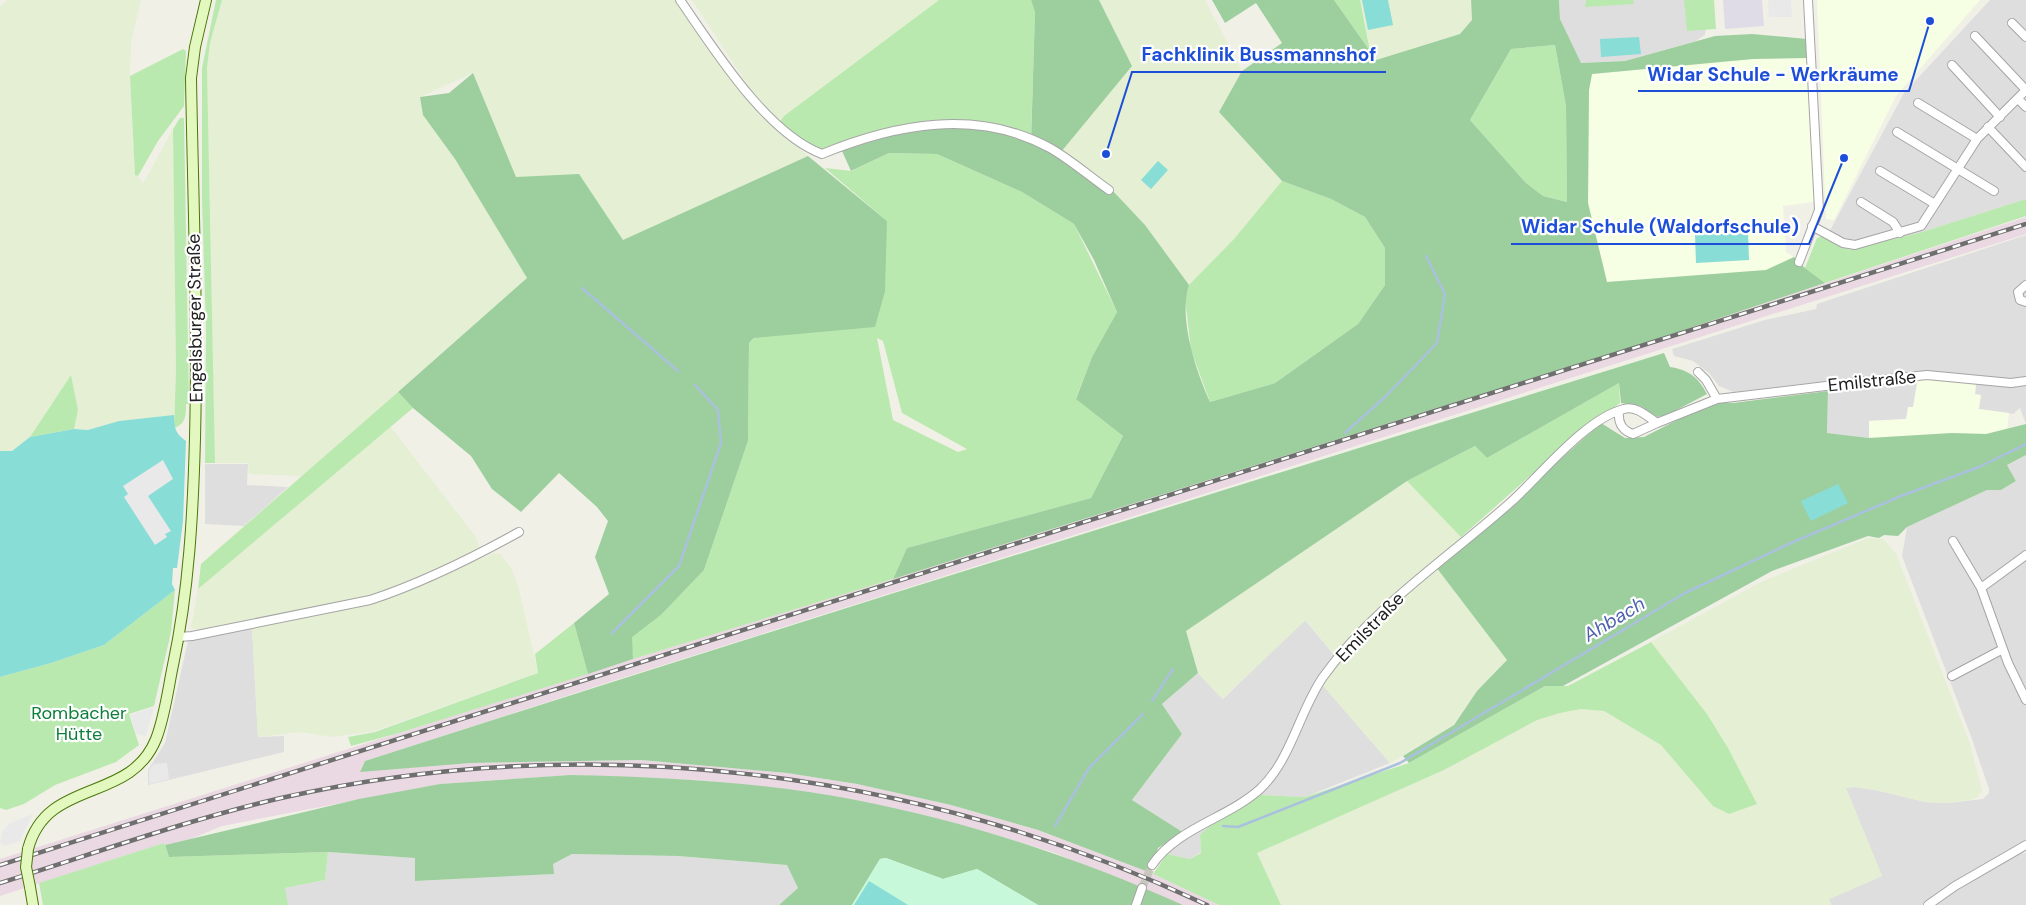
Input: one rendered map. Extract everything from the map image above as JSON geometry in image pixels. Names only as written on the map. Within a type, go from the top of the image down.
[{"type":"street","name":"Engelsburger Straße","points":[[33,905],[26,867],[28,849],[36,827],[53,808],[124,777],[144,761],[157,736],[179,636],[193,526],[196,409],[192,70],[206,0]]},
{"type":"street","points":[[680,0],[752,98],[782,128],[808,149],[822,154],[846,144],[905,127],[960,124],[979,126],[1011,133],[1049,148],[1109,190]]},
{"type":"street","points":[[1799,262],[1819,205],[1808,0]]},
{"type":"street","points":[[2012,22],[2026,37]]},
{"type":"street","points":[[1812,226],[1849,244],[1900,233],[1921,226],[1977,139],[2026,90],[1976,36]]},
{"type":"street","points":[[1952,65],[2000,116]]},
{"type":"street","points":[[2018,98],[2026,107]]},
{"type":"street","points":[[1918,103],[1977,139]]},
{"type":"street","points":[[1988,128],[2026,167]]},
{"type":"street","points":[[1897,132],[1994,191]]},
{"type":"street","points":[[1880,171],[1935,204]]},
{"type":"street","points":[[1861,202],[1893,222],[1900,233]]},
{"type":"street","points":[[2026,285],[2018,292],[2020,300],[2026,302]]},
{"type":"street","points":[[1698,372],[1718,398]]},
{"type":"street","name":"Emilstraße","points":[[1619,410],[1618,420],[1621,426],[1626,432],[1633,434],[1718,398],[1917,375],[2011,383],[2026,381]]},
{"type":"street","points":[[1619,410],[1630,408],[1637,410],[1657,423]]},
{"type":"street","name":"Emilstraße","points":[[1152,865],[1166,849],[1260,788],[1279,764],[1322,679],[1366,626],[1449,552],[1510,503],[1592,426],[1619,410]]},
{"type":"street","points":[[179,636],[202,634],[370,600],[395,592],[484,552],[519,532]]},
{"type":"street","points":[[1953,541],[1981,588],[2003,649],[2026,700]]},
{"type":"street","points":[[1981,588],[2026,555]]},
{"type":"street","points":[[1952,676],[2003,649]]},
{"type":"street","points":[[1928,905],[1955,886],[2026,844]]},
{"type":"street","points":[[1136,905],[1142,888]]},
{"type":"shaded area","points":[[7,0],[141,0],[131,43],[130,76],[135,175],[138,176],[143,184],[173,129],[176,369],[174,415],[119,421],[88,430],[74,429],[78,410],[71,375],[30,437],[12,451],[0,451],[0,7]]},
{"type":"shaded area","points":[[222,0],[677,0],[781,130],[808,156],[623,240],[579,175],[516,178],[473,73],[420,97],[423,115],[455,159],[527,278],[305,473],[300,476],[249,474],[248,463],[215,463],[207,67],[210,43]]},
{"type":"shaded area","points":[[692,0],[939,0],[784,116],[780,122],[754,95]]},
{"type":"shaded area","points":[[1099,0],[1205,0],[1242,71],[1219,112],[1282,181],[1234,239],[1189,285],[1145,225],[1112,190],[1061,152],[1132,66]]},
{"type":"shaded area","points":[[1360,0],[1470,0],[1472,20],[1460,34],[1373,61]]},
{"type":"shaded area","points":[[1362,0],[1388,0],[1393,25],[1368,30]]},
{"type":"shaded area","points":[[1559,0],[1711,0],[1705,35],[1696,41],[1625,61],[1580,63],[1560,19]]},
{"type":"shaded area","points":[[1723,0],[1762,0],[1764,26],[1725,29]]},
{"type":"shaded area","points":[[1768,0],[1791,0],[1792,17],[1769,17]]},
{"type":"shaded area","points":[[1817,0],[1980,0],[1896,96],[1834,220],[1826,219]]},
{"type":"shaded area","points":[[1990,0],[2026,0],[2026,199],[1922,232],[1849,250],[1826,238],[1904,93]]},
{"type":"shaded area","points":[[1639,37],[1641,54],[1601,57],[1600,39]]},
{"type":"shaded area","points":[[1808,58],[1814,202],[1783,206],[1786,252],[1794,257],[1766,270],[1607,282],[1588,203],[1589,90],[1592,74],[1753,59]]},
{"type":"shaded area","points":[[1158,161],[1168,170],[1151,189],[1141,180]]},
{"type":"shaded area","points":[[2026,217],[2026,234],[619,679],[365,761],[360,771],[471,763],[641,760],[787,773],[857,784],[951,805],[1038,830],[1151,873],[1219,905],[1183,905],[1052,852],[979,830],[855,800],[758,786],[692,780],[570,775],[440,784],[222,826],[191,839],[165,845],[164,843],[0,896],[0,859],[699,638],[1660,338]]},
{"type":"shaded area","points":[[1748,233],[1749,260],[1696,263],[1695,235]]},
{"type":"shaded area","points":[[2026,235],[2026,377],[2007,379],[1914,371],[1734,392],[1719,386],[1709,373],[1693,361],[1674,356],[1672,349],[1765,320],[1816,309],[1817,304]]},
{"type":"shaded area","points":[[1918,378],[1913,407],[1906,419],[1869,421],[1869,438],[1827,433],[1828,391],[1836,387]]},
{"type":"shaded area","points":[[1918,378],[1976,384],[1975,394],[1981,395],[1979,409],[2009,413],[2007,430],[1986,434],[1952,433],[1869,438],[1869,421],[1906,419],[1908,407],[1913,407]]},
{"type":"shaded area","points":[[1976,384],[2013,387],[2026,385],[2026,424],[2020,408],[2013,414],[1979,409],[1975,394]]},
{"type":"shaded area","points":[[174,415],[176,431],[186,441],[183,521],[177,568],[173,568],[172,584],[175,590],[104,645],[51,663],[0,677],[0,451],[12,451],[30,437],[74,429],[88,430],[119,421]]},
{"type":"shaded area","points":[[390,426],[476,537],[480,550],[375,596],[204,631],[191,628],[198,589]]},
{"type":"shaded area","points":[[2026,455],[2026,841],[1973,870],[1922,905],[1831,905],[1829,899],[1882,876],[1846,788],[1854,787],[1875,790],[1925,802],[1948,803],[1983,799],[1989,793],[1972,739],[1902,556],[1907,527],[1987,490],[2001,490],[2016,481],[2007,465]]},
{"type":"shaded area","points":[[163,460],[173,479],[148,496],[171,531],[165,534],[167,537],[155,545],[124,497],[128,494],[123,486]]},
{"type":"shaded area","points":[[205,464],[248,464],[247,485],[288,487],[244,526],[205,524]]},
{"type":"shaded area","points":[[1407,481],[1463,538],[1433,563],[1507,660],[1477,691],[1453,725],[1390,763],[1319,681],[1335,656],[1306,620],[1222,699],[1198,673],[1186,631]]},
{"type":"shaded area","points":[[1838,484],[1848,503],[1811,521],[1801,501]]},
{"type":"shaded area","points":[[1868,538],[1883,539],[1896,554],[1970,744],[1982,791],[1975,799],[1948,803],[1925,802],[1875,790],[1854,787],[1846,788],[1882,876],[1829,899],[1831,905],[1281,905],[1257,853],[1444,770],[1537,720],[1560,713],[1582,709],[1604,711],[1661,745],[1713,806],[1728,748],[1707,714],[1651,642],[1761,582]]},
{"type":"shaded area","points":[[494,553],[500,554],[511,568],[518,585],[538,673],[374,731],[333,737],[299,732],[258,737],[252,628],[376,602]]},
{"type":"shaded area","points":[[1305,620],[1335,656],[1319,681],[1390,763],[1305,797],[1260,795],[1200,835],[1201,852],[1190,859],[1167,854],[1188,836],[1132,800],[1182,734],[1162,704],[1198,673],[1223,699]]},
{"type":"shaded area","points":[[252,628],[258,737],[284,736],[284,752],[148,785],[148,770],[165,743],[188,641]]},
{"type":"shaded area","points":[[154,707],[146,736],[136,734],[130,715]]},
{"type":"shaded area","points":[[167,763],[169,779],[149,784],[149,770],[154,764]]},
{"type":"shaded area","points":[[33,814],[20,841],[5,846],[0,843],[2,832],[10,823]]},
{"type":"shaded area","points":[[328,852],[416,858],[416,881],[553,874],[553,864],[572,854],[678,856],[787,865],[799,888],[779,905],[234,905],[285,892],[285,888],[325,880]]},
{"type":"shaded area","points":[[2026,853],[2026,905],[1937,905],[1975,877],[2017,854]]},
{"type":"shaded area","points":[[886,858],[943,879],[977,869],[1038,905],[852,905],[880,859]]},
{"type":"shaded area","points":[[869,881],[908,905],[854,905]]},
{"type":"green space","points":[[216,0],[222,0],[210,43],[207,68],[215,463],[205,463],[206,331],[202,199],[202,68]]},
{"type":"green space","points":[[939,0],[1031,0],[1035,12],[1031,137],[1010,130],[972,122],[935,121],[897,127],[824,150],[807,144],[780,122],[784,116]]},
{"type":"green space","points":[[1031,0],[1099,0],[1132,66],[1061,152],[1112,190],[1145,225],[1189,285],[1186,298],[1187,328],[1194,360],[1210,402],[1275,383],[1358,324],[1385,285],[1385,248],[1365,217],[1331,199],[1282,181],[1219,112],[1242,71],[1282,43],[1256,3],[1225,23],[1212,0],[1334,0],[1370,51],[1373,61],[1460,34],[1472,20],[1471,0],[1559,0],[1560,19],[1581,63],[1625,61],[1715,36],[1752,34],[1807,39],[1808,58],[1753,59],[1592,74],[1589,90],[1588,203],[1607,282],[1766,270],[1794,257],[1825,283],[1660,338],[893,579],[907,548],[1091,498],[1123,436],[1076,399],[1092,357],[1117,312],[1094,260],[1074,224],[1022,192],[937,154],[889,153],[851,171],[842,151],[878,139],[913,131],[948,128],[992,131],[1031,143],[1035,12]],"holes":[[[1555,45],[1566,106],[1567,202],[1543,196],[1526,183],[1470,120],[1511,49]]]},
{"type":"green space","points":[[1334,0],[1360,0],[1370,51]]},
{"type":"green space","points":[[1586,0],[1633,0],[1634,4],[1585,7]]},
{"type":"green space","points":[[1684,0],[1714,0],[1716,29],[1687,31]]},
{"type":"green space","points":[[1555,45],[1566,106],[1567,202],[1543,196],[1526,183],[1470,120],[1511,49]]},
{"type":"green space","points":[[183,49],[186,51],[184,106],[158,141],[138,176],[135,175],[130,76]]},
{"type":"green space","points":[[473,73],[516,177],[579,174],[623,240],[808,156],[887,221],[885,291],[875,327],[754,338],[749,343],[748,441],[704,570],[661,615],[632,637],[633,659],[588,674],[574,623],[609,594],[595,557],[608,521],[597,507],[559,473],[521,512],[492,489],[471,456],[413,408],[398,392],[527,278],[455,159],[423,115],[420,97],[449,93]]},
{"type":"green space","points":[[180,118],[184,118],[189,404],[186,404],[183,422],[174,428],[176,369],[173,129]]},
{"type":"green space","points":[[889,153],[937,154],[1022,192],[1074,224],[1117,312],[1092,357],[1076,398],[1123,436],[1091,498],[907,548],[893,579],[633,659],[631,637],[661,615],[704,570],[748,441],[749,343],[887,221],[825,168],[852,171]],"holes":[[[877,338],[883,341],[902,413],[967,449],[958,452],[893,420]]]},
{"type":"green space","points":[[1282,181],[1331,199],[1365,217],[1385,248],[1385,285],[1358,324],[1275,383],[1210,402],[1191,350],[1185,298],[1189,285],[1234,239]]},
{"type":"green space","points":[[2026,199],[2026,216],[1825,283],[1805,268],[1817,238],[1822,236],[1849,250],[1922,232]]},
{"type":"green space","points":[[1664,353],[1670,367],[1688,372],[1700,383],[1707,394],[1667,415],[1657,417],[1641,406],[1621,403],[1619,383],[1487,458],[1475,446],[1407,481],[1186,631],[1198,673],[1162,704],[1182,734],[1132,800],[1184,833],[1158,848],[1151,873],[1038,830],[951,805],[857,784],[787,773],[641,760],[471,763],[360,772],[365,761],[852,606]]},
{"type":"green space","points":[[71,375],[78,410],[74,429],[30,437]]},
{"type":"green space","points":[[1619,383],[1620,403],[1555,454],[1461,537],[1407,481],[1475,446],[1487,458]]},
{"type":"green space","points":[[1828,391],[1827,433],[1869,438],[1952,433],[1986,434],[2026,424],[2026,455],[2007,465],[2016,481],[2001,490],[1987,490],[1907,527],[1898,536],[1884,535],[1879,538],[1868,536],[1772,571],[1563,686],[1545,686],[1409,763],[1403,756],[1454,725],[1477,691],[1507,660],[1436,567],[1468,542],[1601,423],[1625,438],[1644,437],[1712,402],[1733,403]]},
{"type":"green space","points":[[398,392],[413,408],[198,589],[201,564]]},
{"type":"green space","name":"Rombacher Hütte","points":[[175,590],[171,632],[154,706],[129,714],[139,745],[116,762],[55,785],[24,804],[6,810],[0,808],[0,677],[51,663],[104,645]]},
{"type":"green space","points":[[574,623],[588,674],[399,733],[351,746],[348,737],[375,732],[538,673],[535,654]]},
{"type":"green space","points":[[1651,642],[1707,714],[1728,748],[1757,804],[1729,814],[1713,806],[1661,745],[1604,711],[1581,709],[1537,720],[1444,770],[1257,853],[1281,905],[1219,905],[1153,874],[1167,854],[1190,859],[1201,853],[1200,835],[1211,825],[1260,795],[1305,797],[1409,763],[1545,686],[1568,686]]},
{"type":"green space","points":[[570,775],[678,779],[750,785],[856,800],[940,819],[1022,843],[1104,872],[1183,905],[1038,905],[977,869],[943,879],[886,858],[880,859],[852,905],[779,905],[798,888],[787,865],[678,856],[572,854],[553,864],[554,874],[415,881],[415,858],[328,852],[169,857],[165,845],[359,799],[440,784]]},
{"type":"green space","points":[[164,843],[169,857],[328,852],[325,880],[285,888],[288,905],[43,905],[39,883]]},
{"type":"waterway","points":[[1345,433],[1385,397],[1437,343],[1445,294],[1426,256]]},
{"type":"waterway","points":[[582,288],[678,371]]},
{"type":"waterway","points":[[612,633],[679,566],[721,443],[718,410],[695,385]]},
{"type":"waterway","name":"Ahbach","points":[[1223,826],[1238,827],[1400,763],[1685,593],[1791,543],[1901,496],[1979,467],[2026,444]]},
{"type":"waterway","points":[[1152,701],[1173,669]]},
{"type":"waterway","points":[[1055,826],[1089,768],[1143,714]]},
{"type":"tunnel","points":[[1142,888],[1152,865]]},
{"type":"railway","points":[[0,865],[2026,224]]},
{"type":"railway","points":[[0,883],[175,827],[281,798],[398,777],[516,766],[635,765],[753,775],[869,793],[985,821],[1097,859],[1207,905]]},
{"type":"place","name":"Widar Schule - Werkräume","points":[[1930,21]]},
{"type":"place","name":"Fachklinik Bussmannshof","points":[[1106,154]]},
{"type":"place","name":"Widar Schule (Waldorfschule)","points":[[1844,158]]}]
